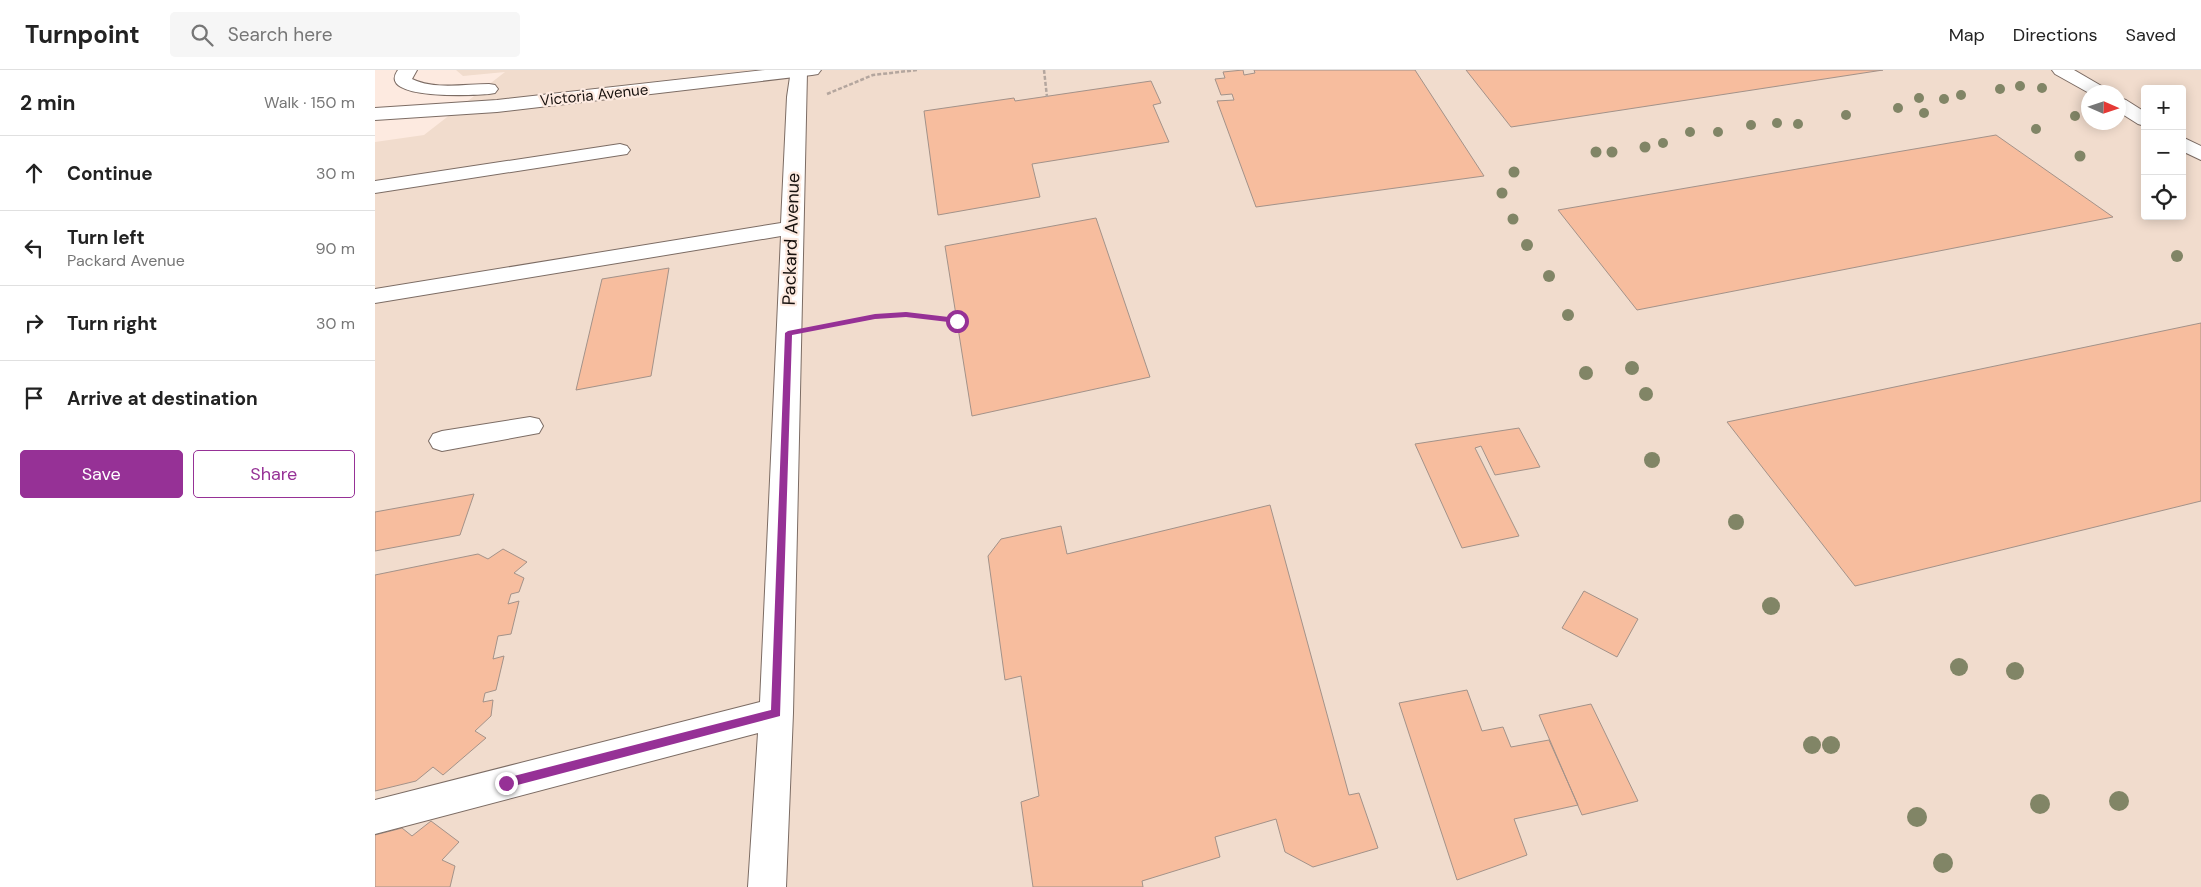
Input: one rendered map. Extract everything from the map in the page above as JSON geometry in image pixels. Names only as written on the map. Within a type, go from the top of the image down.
[{"type":"street","points":[[408,70],[403,75],[403,81],[409,85],[489,89]]},
{"type":"street","points":[[2061,70],[2087,85]]},
{"type":"street","name":"Victoria Avenue","points":[[375,114],[497,106],[803,71]]},
{"type":"street","name":"Packard Avenue","points":[[767,887],[776,713],[792,228],[803,71]]},
{"type":"street","points":[[375,98],[433,96],[508,87]]},
{"type":"street","points":[[375,126],[497,106]]},
{"type":"street","points":[[2126,108],[2141,118]]},
{"type":"street","points":[[2186,145],[2201,154]]},
{"type":"street","points":[[375,187],[620,150]]},
{"type":"street","points":[[375,296],[792,228]]},
{"type":"street","points":[[442,441],[530,426]]},
{"type":"street","points":[[375,817],[776,713]]},
{"type":"path","points":[[833,93],[850,83],[870,76],[917,70]]},
{"type":"path","points":[[1044,70],[1047,96]]},
{"type":"path","points":[[788,333],[875,317],[906,314],[957,321]]},
{"type":"shaded area","points":[[456,70],[2201,70],[2201,887],[375,887],[375,142],[424,135],[505,72],[463,76]]},
{"type":"building","points":[[1243,70],[1244,75],[1255,73],[1254,70],[1415,70],[1484,176],[1256,207],[1217,101],[1234,100],[1232,94],[1221,95],[1215,79],[1225,78],[1223,72]]},
{"type":"building","points":[[1466,70],[1883,70],[1511,127]]},
{"type":"building","points":[[1151,81],[1161,103],[1153,105],[1169,142],[1032,164],[1040,197],[938,215],[924,111],[1014,98],[1015,101]]},
{"type":"building","points":[[1996,135],[2113,217],[1637,310],[1558,210]]},
{"type":"building","points":[[1096,218],[1150,377],[972,416],[945,246]]},
{"type":"building","points":[[669,268],[651,376],[576,390],[602,279]]},
{"type":"building","points":[[2201,323],[2201,501],[1855,586],[1727,422]]},
{"type":"building","points":[[1519,428],[1540,467],[1495,475],[1481,446],[1475,448],[1519,536],[1462,548],[1415,444]]},
{"type":"building","points":[[474,494],[460,535],[375,551],[375,512]]},
{"type":"building","points":[[1270,505],[1349,795],[1359,793],[1378,848],[1313,867],[1285,852],[1276,819],[1215,837],[1220,857],[1142,881],[1143,887],[1033,887],[1021,802],[1039,796],[1021,676],[1005,680],[988,556],[1001,539],[1061,526],[1067,554]]},
{"type":"building","points":[[503,549],[527,562],[514,573],[524,578],[519,592],[511,594],[508,604],[519,601],[511,634],[498,636],[493,659],[504,656],[496,690],[485,693],[483,702],[493,700],[491,716],[475,731],[486,738],[443,775],[433,767],[416,781],[375,791],[375,575],[478,554],[488,559]]},
{"type":"building","points":[[1584,591],[1638,619],[1617,657],[1562,628]]},
{"type":"building","points":[[1467,690],[1482,731],[1503,727],[1511,747],[1549,740],[1578,805],[1514,819],[1527,855],[1457,880],[1399,703]]},
{"type":"building","points":[[1591,704],[1638,801],[1582,815],[1539,715]]},
{"type":"building","points":[[431,821],[459,842],[442,860],[455,866],[450,887],[375,887],[375,835],[402,828],[412,836]]},
{"type":"route","points":[[506,783],[776,713],[788,333],[875,317],[906,314],[957,321]]}]
